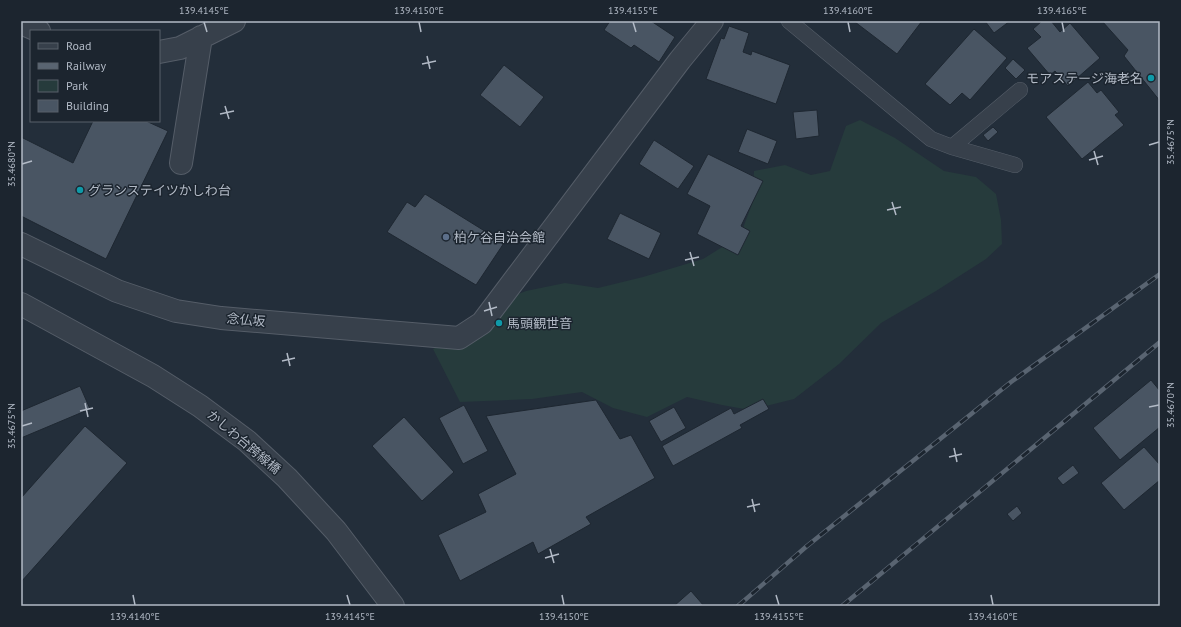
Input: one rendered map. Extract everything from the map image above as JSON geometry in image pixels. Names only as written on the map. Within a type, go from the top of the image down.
[{"type":"street","points":[[160,52],[180,48],[234,21]]},
{"type":"street","name":"念仏坂","points":[[21,244],[117,291],[176,311],[221,318],[459,338],[482,323],[680,60],[712,21]]},
{"type":"street","points":[[21,23],[37,30]]},
{"type":"street","points":[[182,163],[201,37]]},
{"type":"street","name":"かしわ台跨線橋","points":[[21,304],[153,376],[200,406],[247,441],[287,478],[336,532],[393,606]]},
{"type":"lane","points":[[789,21],[931,138],[952,147],[1015,165]]},
{"type":"lane","points":[[952,147],[1020,90]]},
{"type":"green space","points":[[860,120],[895,138],[944,171],[976,177],[996,194],[1001,220],[1002,244],[986,259],[936,291],[881,323],[839,364],[794,399],[750,410],[687,397],[647,417],[613,408],[582,392],[532,399],[460,402],[433,349],[473,327],[503,300],[526,291],[565,283],[598,288],[643,277],[703,259],[740,236],[752,204],[754,171],[785,165],[811,175],[830,171],[846,126]]},
{"type":"building","points":[[610,21],[651,21],[675,37],[659,62],[634,45],[631,48],[604,30]]},
{"type":"building","points":[[922,21],[897,54],[855,22]]},
{"type":"building","points":[[985,21],[1010,21],[994,33]]},
{"type":"building","points":[[1042,21],[1051,21],[1060,32],[1070,23],[1100,58],[1068,86],[1055,71],[1050,75],[1027,48],[1041,37],[1033,29]]},
{"type":"building","name":"モアステージ海老名","points":[[1102,21],[1160,21],[1160,101],[1124,56],[1128,50]]},
{"type":"building","points":[[729,26],[749,33],[743,52],[751,55],[752,51],[790,65],[776,104],[706,79],[721,38],[724,39]]},
{"type":"building","points":[[974,29],[1007,58],[970,100],[962,93],[950,105],[925,84]]},
{"type":"building","points":[[1013,59],[1025,70],[1016,79],[1005,68]]},
{"type":"building","points":[[504,65],[544,97],[520,127],[480,95]]},
{"type":"building","points":[[1088,82],[1097,93],[1101,90],[1119,112],[1115,115],[1124,125],[1082,159],[1046,117]]},
{"type":"building","points":[[817,110],[819,136],[796,139],[793,112]]},
{"type":"building","name":"グランステイツかしわ台","points":[[93,122],[148,122],[168,131],[106,259],[21,216],[21,137],[73,163]]},
{"type":"building","points":[[993,127],[998,132],[988,141],[983,135]]},
{"type":"building","points":[[747,129],[777,141],[768,164],[738,152]]},
{"type":"building","points":[[654,140],[694,166],[678,189],[639,164]]},
{"type":"building","points":[[708,154],[763,181],[741,226],[750,231],[738,255],[697,234],[710,206],[687,194]]},
{"type":"building","name":"柏ケ谷自治会館","points":[[425,194],[504,243],[476,285],[387,232],[407,202],[415,207]]},
{"type":"building","points":[[620,213],[661,233],[649,259],[607,239]]},
{"type":"building","points":[[1151,380],[1160,391],[1160,427],[1120,460],[1093,428]]},
{"type":"building","points":[[80,386],[90,409],[21,438],[21,411]]},
{"type":"building","points":[[763,399],[769,409],[740,425],[742,428],[673,466],[662,446],[731,408],[734,414]]},
{"type":"building","points":[[596,400],[620,439],[631,435],[655,478],[586,517],[591,524],[538,554],[533,542],[460,581],[438,535],[486,512],[478,494],[516,474],[486,416]]},
{"type":"building","points":[[464,405],[488,451],[463,464],[439,418]]},
{"type":"building","points":[[674,407],[686,428],[661,442],[649,421]]},
{"type":"building","points":[[404,417],[454,472],[422,501],[372,446]]},
{"type":"building","points":[[85,426],[127,463],[21,582],[21,498]]},
{"type":"building","points":[[1144,447],[1160,465],[1160,480],[1124,510],[1101,483]]},
{"type":"building","points":[[1073,465],[1079,473],[1063,485],[1057,478]]},
{"type":"building","points":[[1017,506],[1022,513],[1013,521],[1007,514]]},
{"type":"building","points":[[691,591],[704,606],[674,606]]},
{"type":"railway","points":[[738,606],[807,546],[1011,382],[1160,274]]},
{"type":"railway","points":[[842,606],[1160,342]]},
{"type":"place","name":"モアステージ海老名","points":[[1151,78]]},
{"type":"place","name":"グランステイツかしわ台","points":[[80,190]]},
{"type":"place","name":"柏ケ谷自治会館","points":[[446,237]]},
{"type":"place","name":"馬頭観世音","points":[[499,323]]}]
